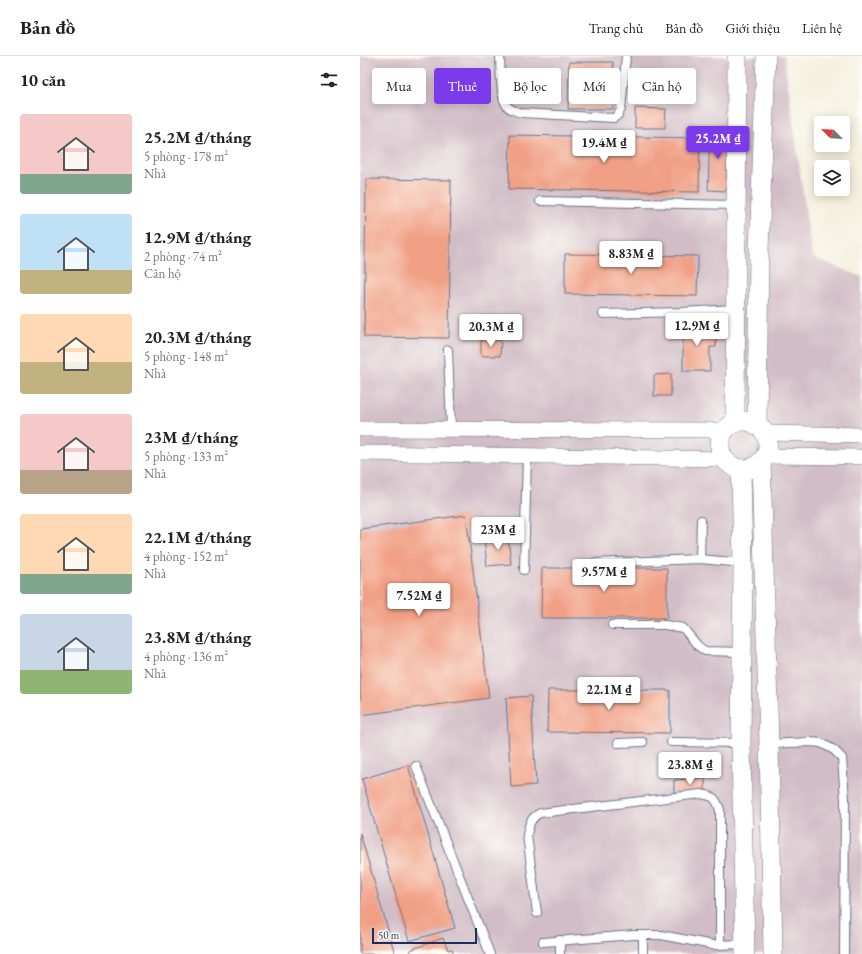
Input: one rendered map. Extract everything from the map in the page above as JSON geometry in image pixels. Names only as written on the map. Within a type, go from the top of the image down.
[{"type":"street","points":[[737,56],[735,309],[730,427],[722,436],[720,444],[721,452],[724,459],[729,464],[741,469],[751,468],[763,459],[862,457]]},
{"type":"street","points":[[761,430],[759,251],[766,56]]},
{"type":"street","points":[[360,429],[730,427],[742,422],[750,422],[761,430],[767,441],[767,449],[763,459],[773,948],[745,949],[741,743],[743,652],[741,469]]},
{"type":"street","points":[[761,430],[862,435]]},
{"type":"street","points":[[360,452],[724,459]]},
{"type":"street","points":[[741,743],[769,744]]},
{"type":"lane","points":[[500,56],[503,94],[507,106],[513,110],[521,113],[614,118],[621,109],[626,56]]},
{"type":"lane","points":[[540,201],[735,205]]},
{"type":"lane","points":[[603,314],[735,309]]},
{"type":"lane","points":[[448,350],[451,429]]},
{"type":"lane","points":[[524,570],[527,455]]},
{"type":"lane","points":[[700,559],[701,520]]},
{"type":"lane","points":[[594,563],[700,559],[743,563]]},
{"type":"lane","points":[[612,625],[665,625],[684,628],[698,646],[705,651],[743,652]]},
{"type":"lane","points":[[618,743],[643,742]]},
{"type":"lane","points":[[671,742],[741,743]]},
{"type":"lane","points":[[769,744],[821,743],[834,750],[842,758],[845,800],[844,954]]},
{"type":"lane","points":[[416,766],[490,954]]},
{"type":"lane","points":[[537,913],[527,835],[529,823],[534,817],[540,813],[635,801],[701,794],[711,795],[718,802],[720,810],[720,945]]},
{"type":"lane","points":[[642,935],[643,954]]},
{"type":"lane","points":[[543,942],[661,935],[713,945],[745,949]]},
{"type":"lane","points":[[560,940],[560,954]]},
{"type":"shaded area","points":[[360,56],[784,56],[812,257],[862,277],[862,954],[360,954]]},
{"type":"building","points":[[569,62],[613,62],[613,68],[569,68],[569,104],[613,104],[613,109],[568,109]]},
{"type":"building","points":[[635,108],[666,109],[665,128],[635,128]]},
{"type":"building","points":[[710,129],[728,129],[726,191],[708,190]]},
{"type":"building","points":[[510,135],[700,138],[699,192],[509,189]]},
{"type":"building","points":[[366,179],[451,180],[449,338],[364,337]]},
{"type":"building","points":[[565,254],[698,256],[697,296],[565,294]]},
{"type":"building","points":[[683,324],[710,324],[710,334],[716,334],[716,347],[710,347],[710,371],[683,371]]},
{"type":"building","points":[[481,340],[501,340],[500,356],[481,356]]},
{"type":"building","points":[[671,374],[671,396],[654,396],[654,375]]},
{"type":"building","points":[[466,515],[489,698],[360,715],[360,529]]},
{"type":"building","points":[[508,535],[511,564],[487,566],[484,538]]},
{"type":"building","points":[[542,568],[667,568],[667,618],[541,618]]},
{"type":"building","points":[[548,690],[670,690],[670,733],[547,732]]},
{"type":"building","points":[[531,696],[536,785],[511,787],[506,698]]},
{"type":"building","points":[[714,755],[716,777],[700,778],[699,757]]},
{"type":"building","points":[[408,765],[455,928],[409,941],[362,779]]},
{"type":"building","points":[[705,778],[705,791],[674,793],[674,780]]},
{"type":"building","points":[[360,833],[395,954],[360,954]]},
{"type":"building","points":[[443,938],[448,950],[452,949],[454,954],[412,954],[410,950]]}]
